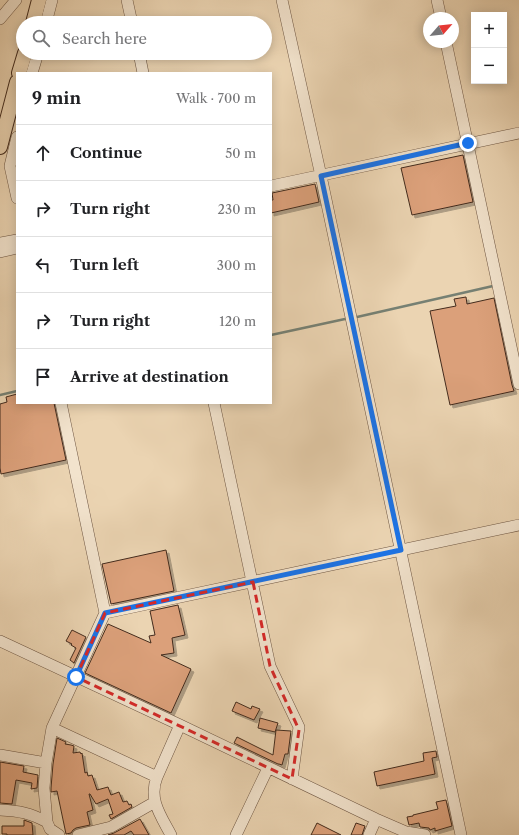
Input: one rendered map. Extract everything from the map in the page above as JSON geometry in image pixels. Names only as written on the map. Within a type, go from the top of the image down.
[{"type":"main road","points":[[20,72],[23,60]]},
{"type":"main road","points":[[0,147],[16,86]]},
{"type":"street","points":[[0,19],[16,0]]},
{"type":"street","points":[[48,16],[52,0]]},
{"type":"street","points":[[127,0],[130,16]]},
{"type":"street","points":[[282,0],[321,176],[461,835]]},
{"type":"street","points":[[437,0],[440,12]]},
{"type":"street","points":[[447,48],[519,384]]},
{"type":"street","points":[[32,72],[36,60]]},
{"type":"street","points":[[140,60],[143,72]]},
{"type":"street","points":[[272,186],[519,133]]},
{"type":"street","points":[[16,141],[10,166],[16,193]]},
{"type":"street","points":[[0,243],[16,240]]},
{"type":"street","points":[[0,252],[16,248]]},
{"type":"street","points":[[59,835],[50,829],[47,822],[44,788],[46,763],[52,728],[105,613],[61,404]]},
{"type":"street","points":[[214,404],[270,666],[299,727],[292,779]]},
{"type":"street","points":[[105,613],[519,525]]},
{"type":"street","points":[[0,641],[376,820],[406,832],[418,835]]},
{"type":"street","points":[[171,835],[155,802],[155,783],[180,726]]},
{"type":"street","points":[[52,728],[157,777]]},
{"type":"street","points":[[0,754],[46,763]]},
{"type":"street","points":[[236,835],[268,768]]},
{"type":"street","points":[[78,835],[111,827],[155,802]]},
{"type":"street","points":[[0,810],[25,812],[47,822]]},
{"type":"street","points":[[370,835],[376,820]]},
{"type":"highlighted area","points":[[253,582],[270,666],[299,730],[292,779],[76,677],[105,613]]},
{"type":"building","points":[[463,155],[473,202],[412,215],[401,168]]},
{"type":"building","points":[[315,184],[319,202],[272,213],[272,193]]},
{"type":"building","points":[[466,297],[467,304],[494,298],[514,391],[450,405],[430,311],[456,306],[454,299]]},
{"type":"building","points":[[16,394],[16,404],[54,404],[66,460],[1,474],[0,404],[7,402],[6,397]]},
{"type":"building","points":[[166,550],[174,591],[111,604],[102,564]]},
{"type":"building","points":[[178,605],[185,635],[172,638],[174,653],[161,655],[191,669],[171,713],[85,673],[108,624],[151,643],[149,636],[155,635],[150,611]]},
{"type":"building","points":[[72,630],[86,637],[74,663],[70,660],[76,648],[66,641]]},
{"type":"building","points":[[236,702],[251,709],[252,706],[260,709],[254,720],[232,711]]},
{"type":"building","points":[[260,718],[278,723],[275,732],[258,728]]},
{"type":"building","points":[[276,730],[291,731],[288,754],[285,754],[282,765],[234,743],[237,737],[273,755]]},
{"type":"building","points":[[57,738],[66,742],[65,744],[74,746],[73,753],[82,753],[85,773],[87,772],[88,776],[92,775],[97,790],[108,787],[111,795],[119,792],[123,802],[127,801],[132,807],[111,819],[109,815],[113,814],[108,799],[96,804],[89,794],[93,810],[87,812],[90,825],[76,828],[71,833],[66,834],[57,791],[51,792]]},
{"type":"building","points":[[436,751],[437,757],[432,758],[435,774],[377,786],[374,772],[424,761],[423,753]]},
{"type":"building","points":[[0,762],[24,766],[23,772],[38,775],[37,788],[31,789],[32,783],[16,780],[12,804],[0,803]]},
{"type":"building","points":[[446,800],[452,826],[435,831],[435,828],[430,830],[429,828],[420,827],[419,823],[409,825],[407,817],[438,809],[436,802]]},
{"type":"building","points":[[140,819],[149,835],[134,835],[131,831],[124,835],[108,835],[114,833]]},
{"type":"building","points":[[24,820],[32,823],[33,835],[2,834],[2,826],[24,826]]},
{"type":"building","points":[[317,823],[341,835],[311,835]]},
{"type":"building","points":[[356,823],[365,826],[362,835],[351,835]]},
{"type":"waterway","points":[[357,317],[493,286]]},
{"type":"waterway","points":[[272,335],[345,319]]},
{"type":"waterway","points":[[0,395],[16,391]]},
{"type":"route","points":[[76,677],[105,613],[401,550],[321,176],[468,143]]}]
